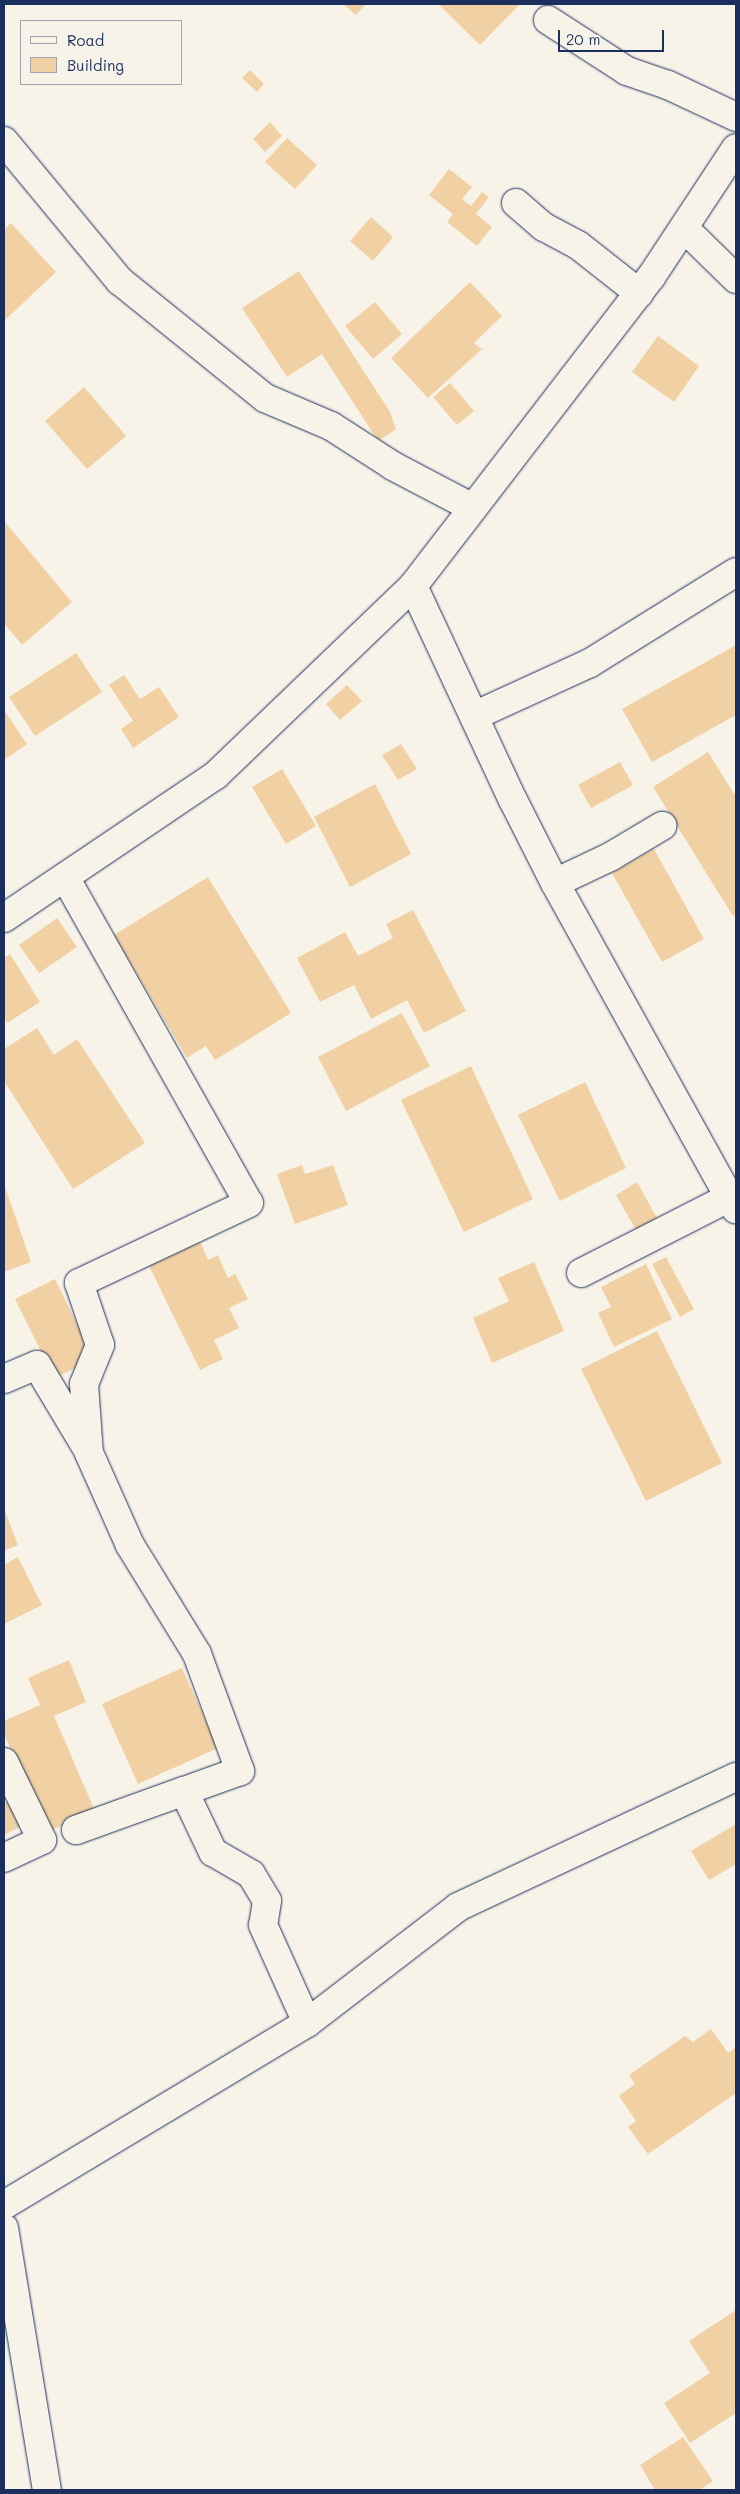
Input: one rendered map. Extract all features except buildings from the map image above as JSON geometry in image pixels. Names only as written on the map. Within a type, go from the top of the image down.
[{"type":"street","points":[[548,20],[627,71],[668,85],[736,117]]},
{"type":"street","points":[[4,141],[120,281],[265,398],[331,426],[393,466],[473,508]]},
{"type":"street","points":[[4,918],[216,776],[414,586],[639,293],[736,148]]},
{"type":"street","points":[[516,203],[544,227],[578,245],[639,293]]},
{"type":"street","points":[[684,228],[736,279]]},
{"type":"street","points":[[474,716],[590,663],[736,572]]},
{"type":"street","points":[[414,586],[474,716],[555,883],[733,1203],[581,1273]]},
{"type":"street","points":[[555,883],[610,856],[662,826]]},
{"type":"street","points":[[65,877],[249,1203],[80,1283],[100,1345],[84,1384],[90,1453]]},
{"type":"street","points":[[4,1379],[37,1365],[90,1453],[130,1545],[197,1654],[240,1771],[76,1830]]},
{"type":"street","points":[[4,1762],[42,1840],[4,1860]]},
{"type":"street","points":[[4,2205],[307,2023],[458,1907],[736,1777]]},
{"type":"street","points":[[4,1860],[76,1830],[184,1791],[214,1852],[251,1874],[267,1901],[264,1925],[307,2023]]},
{"type":"street","points":[[4,2228],[47,2490]]}]
